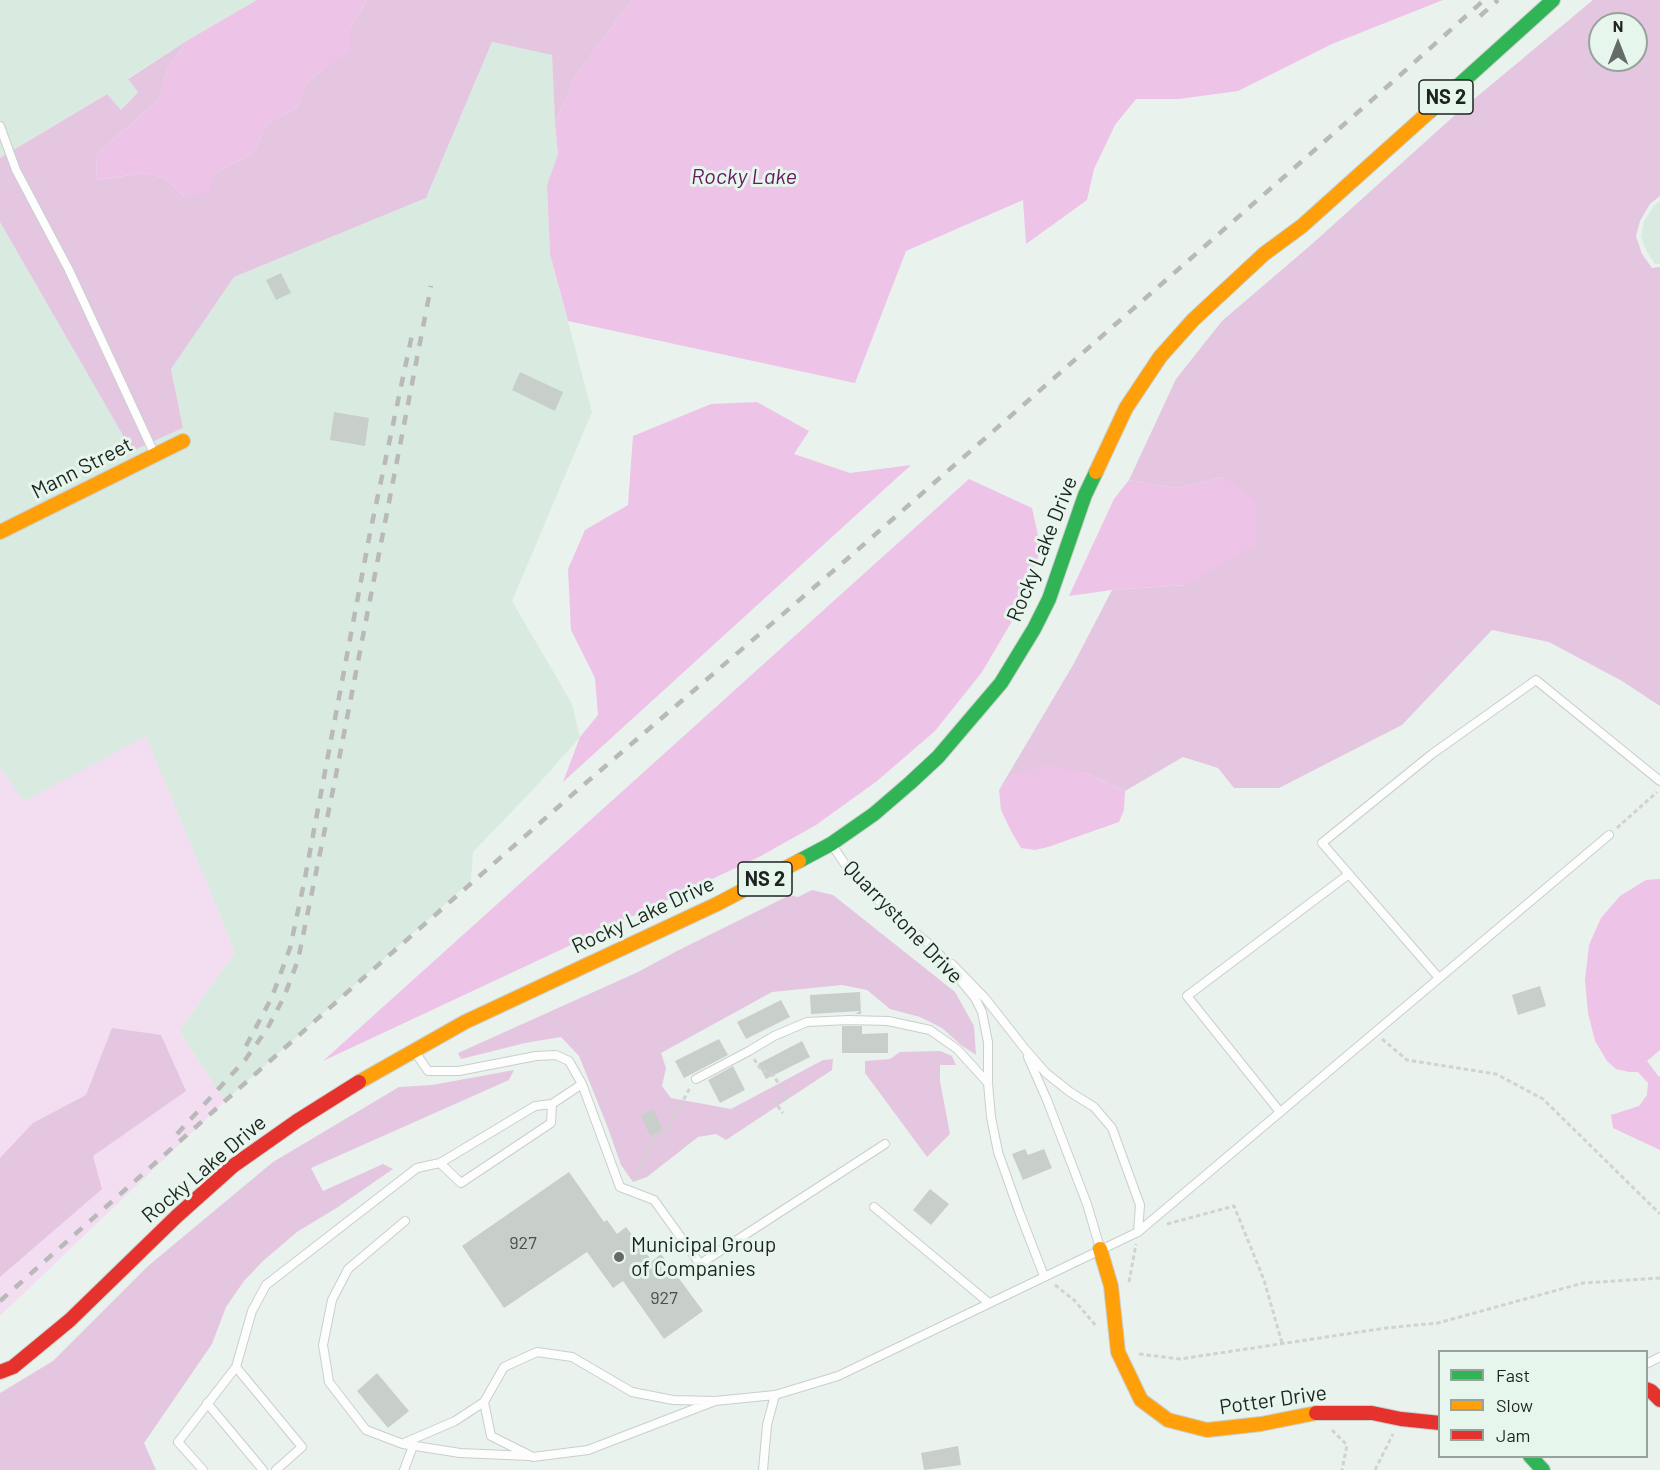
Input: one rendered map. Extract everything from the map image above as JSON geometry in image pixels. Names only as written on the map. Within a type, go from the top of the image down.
[{"type":"main road","name":"Rocky Lake Drive","points":[[0,1372],[13,1366],[70,1320],[177,1216],[233,1166],[306,1115],[368,1076],[465,1022],[717,904],[831,844],[874,814],[910,783],[938,757],[1001,683],[1034,629],[1049,598],[1085,495],[1126,408],[1160,357],[1193,320],[1256,262],[1302,226],[1554,0]]},
{"type":"main road","name":"Mann Street","points":[[0,532],[183,441]]},
{"type":"main road","name":"Potter Drive","points":[[1100,1250],[1111,1286],[1118,1352],[1141,1400],[1168,1420],[1206,1430],[1261,1424],[1316,1413],[1350,1412],[1437,1423]]},
{"type":"main road","points":[[1648,1390],[1660,1401]]},
{"type":"main road","points":[[1532,1458],[1546,1470]]},
{"type":"lane","points":[[0,126],[16,170],[81,293],[154,454]]},
{"type":"lane","points":[[1439,978],[1322,843],[1432,754],[1536,680],[1660,781]]},
{"type":"lane","points":[[403,1444],[455,1421],[484,1402],[504,1367],[537,1352],[572,1357],[632,1392],[673,1400],[715,1401],[775,1395],[838,1376],[1138,1232],[1609,835]]},
{"type":"lane","name":"Quarrystone Drive","points":[[831,844],[852,873],[886,908],[934,949],[975,998],[982,1012],[988,1042],[991,1117],[998,1152],[1044,1276]]},
{"type":"lane","points":[[1280,1112],[1187,996],[1349,874]]},
{"type":"lane","points":[[934,949],[959,970],[985,998],[1046,1073],[1094,1107],[1112,1128],[1140,1205],[1138,1232]]},
{"type":"lane","points":[[696,1079],[774,1036],[807,1022],[849,1020],[888,1021],[930,1030],[957,1049],[988,1083]]},
{"type":"lane","points":[[1025,1049],[1087,1204],[1100,1250]]},
{"type":"lane","points":[[414,1051],[428,1071],[459,1071],[536,1056],[556,1055],[569,1061],[582,1084],[620,1187],[654,1200],[700,1264],[885,1144]]},
{"type":"lane","points":[[203,1470],[178,1442],[236,1366],[252,1311],[266,1285],[417,1168],[440,1163],[535,1106],[552,1104],[582,1084]]},
{"type":"lane","points":[[440,1163],[461,1183],[551,1123],[552,1104]]},
{"type":"lane","points":[[874,1207],[989,1303]]},
{"type":"lane","points":[[405,1221],[348,1269],[332,1300],[323,1345],[329,1382],[366,1430],[413,1446],[460,1453],[533,1457],[588,1450],[715,1401]]},
{"type":"lane","points":[[236,1366],[302,1447],[276,1470]]},
{"type":"lane","points":[[763,1470],[767,1425],[775,1395]]},
{"type":"lane","points":[[484,1402],[491,1437],[533,1457]]},
{"type":"lane","points":[[207,1403],[262,1470]]},
{"type":"lane","points":[[404,1470],[413,1446]]},
{"type":"path","points":[[1609,835],[1660,789]]},
{"type":"path","points":[[1374,1033],[1407,1060],[1496,1074],[1543,1099],[1660,1214]]},
{"type":"path","points":[[749,1051],[760,1068],[774,1076],[787,1098],[776,1104],[783,1113]]},
{"type":"path","points":[[629,1191],[654,1138],[666,1131],[696,1079]]},
{"type":"path","points":[[1138,1232],[1234,1206],[1264,1280],[1282,1344]]},
{"type":"path","points":[[1044,1276],[1074,1300],[1118,1352],[1180,1359],[1386,1328],[1438,1323],[1583,1283],[1660,1278]]},
{"type":"path","points":[[1316,1413],[1347,1445],[1342,1470]]},
{"type":"path","points":[[1375,1470],[1401,1419]]},
{"type":"shaded area","points":[[0,0],[257,0],[128,78],[138,91],[121,110],[106,94],[0,158]]},
{"type":"shaded area","points":[[367,0],[632,0],[577,74],[555,123],[552,55],[492,42],[426,198],[234,277],[171,369],[183,428],[132,451],[0,222],[0,158],[107,94],[121,110],[138,92],[128,79],[188,40],[168,67],[159,99],[97,154],[96,180],[145,173],[165,178],[184,197],[212,175],[253,153],[267,124],[297,107],[306,84],[321,71]]},
{"type":"shaded area","points":[[1593,0],[1660,0],[1660,196],[1650,204],[1640,221],[1636,236],[1642,254],[1652,268],[1660,267],[1660,706],[1622,681],[1549,642],[1492,630],[1402,725],[1279,788],[1234,788],[1218,768],[1183,757],[1125,791],[1084,772],[1013,775],[999,790],[1073,665],[1112,590],[1186,585],[1224,477],[1177,488],[1129,480],[1176,379],[1222,321],[1312,244],[1455,115]]},
{"type":"shaded area","points":[[492,42],[552,55],[558,154],[547,185],[550,254],[592,412],[512,601],[572,704],[580,737],[473,852],[471,881],[225,1101],[179,1031],[235,952],[146,737],[24,802],[0,768],[0,222],[132,451],[183,428],[171,369],[234,277],[426,198]]},
{"type":"shaded area","points":[[1660,201],[1660,264],[1655,264],[1641,237],[1644,221]]},
{"type":"shaded area","points":[[146,736],[235,952],[179,1031],[225,1101],[0,1316],[0,768],[24,801]]},
{"type":"shaded area","points":[[812,890],[833,895],[955,992],[974,1026],[976,1055],[942,1028],[920,1017],[890,1009],[867,990],[842,985],[772,992],[661,1053],[666,1068],[662,1086],[671,1098],[731,1109],[823,1060],[833,1059],[832,1070],[726,1140],[716,1134],[698,1137],[647,1177],[633,1182],[621,1165],[579,1056],[561,1037],[525,1043],[461,1059],[458,1053],[638,972],[790,895],[798,897]]},
{"type":"shaded area","points":[[112,1028],[161,1035],[186,1091],[93,1156],[102,1189],[0,1277],[0,1158],[33,1123],[86,1095]]},
{"type":"shaded area","points":[[940,1051],[952,1056],[956,1065],[940,1065],[940,1081],[950,1134],[927,1157],[865,1073],[865,1061],[890,1059],[900,1052]]},
{"type":"shaded area","points":[[514,1070],[509,1080],[311,1168],[323,1191],[383,1164],[393,1169],[297,1232],[244,1281],[226,1307],[212,1344],[144,1443],[156,1470],[0,1470],[0,1393],[53,1361],[148,1266],[273,1162],[399,1087],[432,1085]]},
{"type":"water","points":[[257,0],[367,0],[350,29],[351,52],[321,71],[306,84],[297,107],[267,124],[253,153],[212,175],[210,192],[184,197],[165,178],[145,173],[96,180],[97,154],[159,99],[168,67],[188,40]]},
{"type":"water","name":"Rocky Lake","points":[[632,0],[1443,0],[1332,44],[1238,91],[1179,99],[1136,99],[1115,125],[1094,169],[1087,200],[1026,244],[1023,200],[906,251],[855,383],[568,321],[550,254],[547,185],[558,154],[555,123],[577,74]]},
{"type":"water","points":[[757,402],[809,431],[794,454],[850,473],[911,465],[563,782],[580,737],[598,715],[595,678],[571,630],[568,569],[585,530],[628,505],[633,436],[711,404]]},
{"type":"water","points":[[1224,477],[1257,501],[1256,545],[1186,585],[1112,590],[1069,596],[1114,499],[1129,480],[1177,488]]},
{"type":"water","points":[[969,479],[1032,508],[1041,549],[1018,611],[982,672],[935,731],[877,781],[816,825],[759,857],[323,1061]]},
{"type":"water","points":[[1048,765],[1084,772],[1125,791],[1124,810],[1119,822],[1048,847],[1035,850],[1021,848],[1001,810],[999,790],[1013,775]]},
{"type":"water","points":[[1660,879],[1660,1050],[1647,1061],[1660,1076],[1660,1150],[1613,1128],[1611,1115],[1639,1106],[1647,1095],[1648,1083],[1638,1072],[1616,1069],[1607,1061],[1595,1041],[1588,1013],[1585,980],[1589,945],[1601,918],[1620,896],[1646,880]]},
{"type":"building","points":[[281,273],[291,293],[276,300],[266,280]]},
{"type":"building","points":[[520,372],[563,392],[555,411],[512,390]]},
{"type":"building","points":[[334,412],[369,418],[365,446],[330,440]]},
{"type":"building","points":[[1540,986],[1546,1006],[1518,1015],[1512,995]]},
{"type":"building","points":[[860,992],[861,1011],[811,1014],[810,995]]},
{"type":"building","points":[[781,1000],[790,1017],[746,1039],[737,1022]]},
{"type":"building","points":[[842,1026],[862,1026],[862,1034],[888,1033],[888,1053],[842,1053]]},
{"type":"building","points":[[719,1039],[728,1055],[684,1078],[675,1061]]},
{"type":"building","points":[[802,1041],[810,1057],[766,1079],[758,1064]]},
{"type":"building","points":[[733,1066],[745,1090],[720,1103],[708,1080]]},
{"type":"building","points":[[654,1110],[662,1130],[650,1136],[641,1115]]},
{"type":"building","points":[[1025,1149],[1028,1155],[1044,1149],[1052,1168],[1023,1180],[1012,1154]]},
{"type":"building","points":[[569,1172],[604,1222],[607,1220],[617,1234],[626,1227],[652,1261],[661,1254],[703,1311],[664,1339],[623,1281],[613,1288],[587,1252],[504,1308],[462,1246]]},
{"type":"building","points":[[930,1189],[949,1204],[931,1225],[913,1210]]},
{"type":"building","points":[[377,1373],[409,1411],[388,1428],[357,1391]]},
{"type":"building","points":[[958,1446],[961,1465],[924,1470],[921,1453]]},
{"type":"railway","points":[[0,1301],[573,794],[846,560],[1484,0]]},
{"type":"railway","points":[[1480,16],[1498,0]]},
{"type":"railway","points":[[177,1134],[245,1060],[267,1029],[284,997],[298,960],[431,286]]},
{"type":"railway","points":[[246,1046],[272,997],[290,948],[370,533],[413,330]]},
{"type":"traffic: fast","points":[[1429,112],[1553,0]]},
{"type":"traffic: fast","points":[[799,861],[831,844],[874,814],[910,783],[938,757],[1001,683],[1034,629],[1049,599],[1085,495],[1096,472]]},
{"type":"traffic: fast","points":[[1532,1458],[1543,1470]]},
{"type":"traffic: slow","points":[[1096,472],[1126,408],[1160,357],[1193,320],[1264,254],[1302,226],[1429,112]]},
{"type":"traffic: slow","points":[[0,532],[183,441]]},
{"type":"traffic: slow","points":[[359,1082],[465,1022],[717,904],[799,861]]},
{"type":"traffic: slow","points":[[1100,1249],[1111,1286],[1118,1352],[1141,1400],[1168,1420],[1207,1430],[1261,1424],[1316,1413]]},
{"type":"traffic: jam","points":[[0,1372],[13,1367],[70,1320],[177,1216],[233,1166],[297,1121],[359,1082]]},
{"type":"traffic: jam","points":[[1648,1390],[1660,1400]]},
{"type":"traffic: jam","points":[[1316,1413],[1372,1413],[1438,1423]]},
{"type":"place","name":"Municipal Group of Companies","points":[[619,1257]]}]
